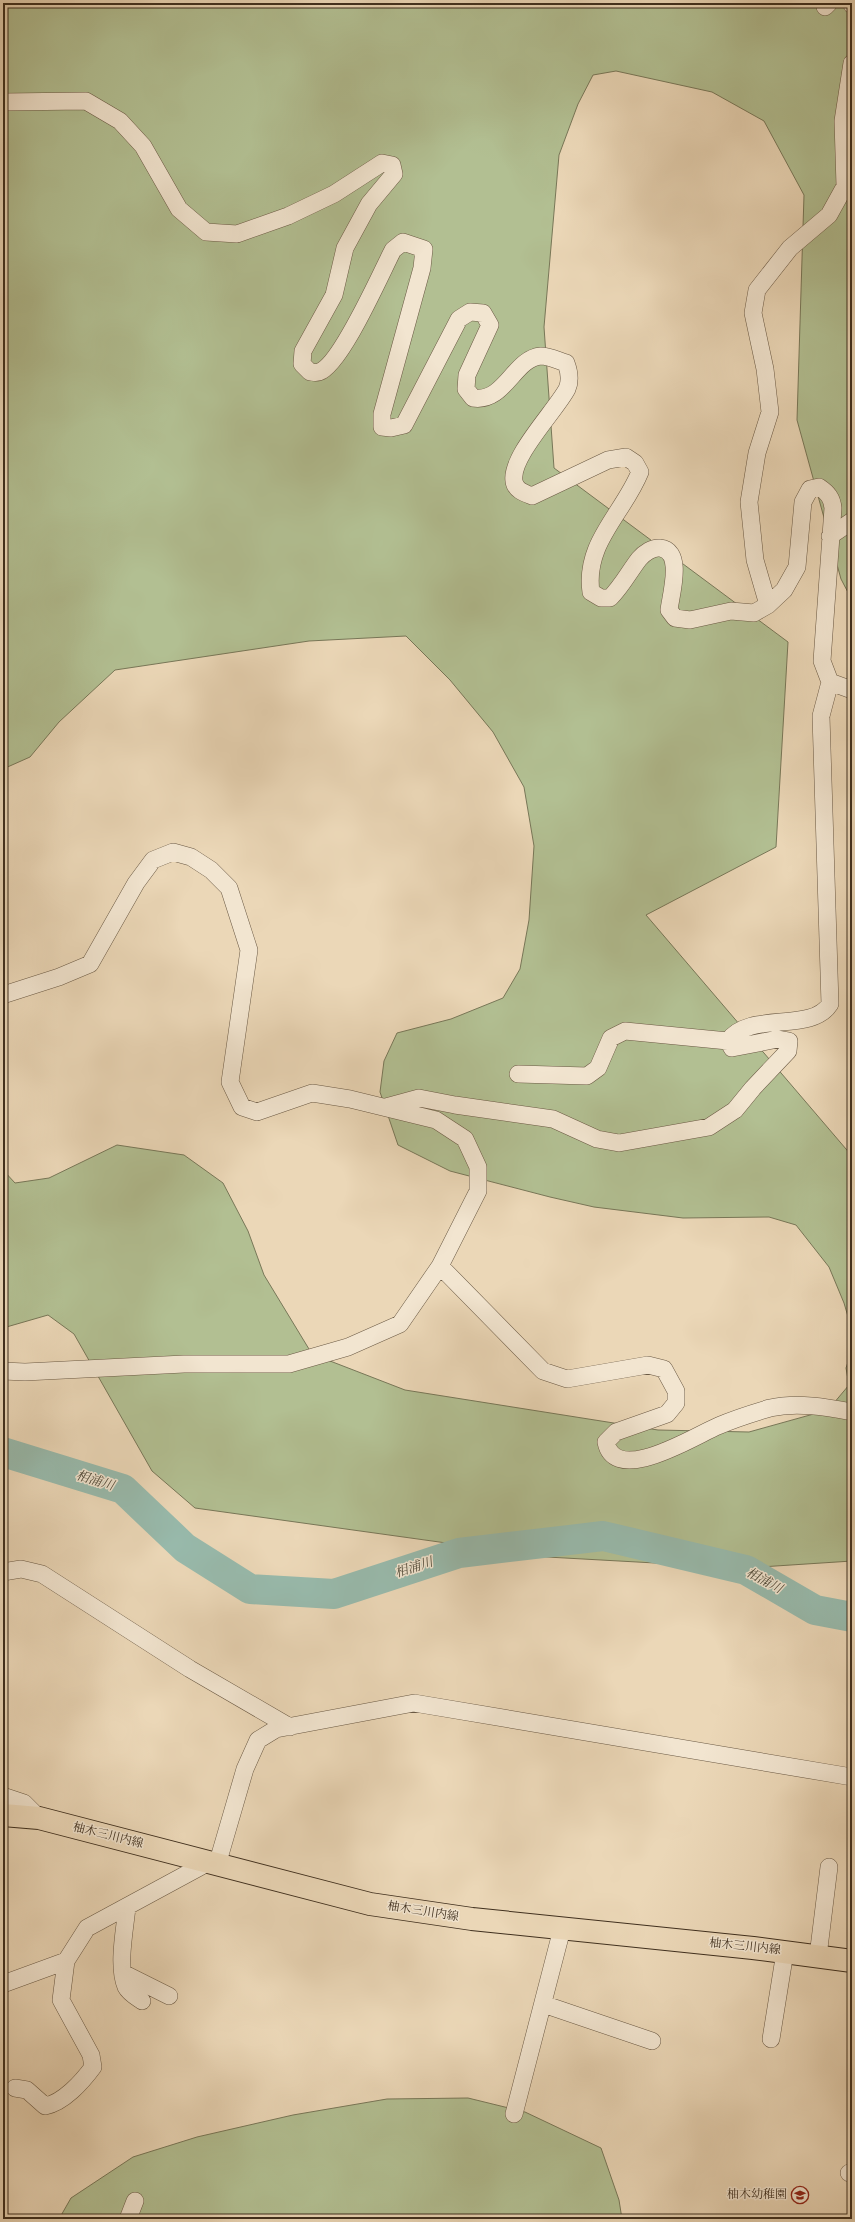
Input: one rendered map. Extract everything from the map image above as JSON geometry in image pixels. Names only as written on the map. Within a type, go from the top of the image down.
[{"type":"main road","name":"柚木三川内線","points":[[3,1815],[39,1818],[370,1904],[472,1919],[785,1952],[852,1961]]},
{"type":"street","points":[[768,605],[755,560],[749,502],[757,453],[770,412],[765,369],[753,313],[757,290],[790,248],[829,215],[845,186],[843,121],[852,63]]},
{"type":"street","points":[[3,102],[86,101],[120,121],[143,146],[179,209],[206,232],[237,234],[288,216],[334,194],[382,163],[392,165],[394,174],[369,204],[345,248],[334,295],[303,351],[302,364],[310,372],[319,372],[332,362],[345,344],[393,250],[403,242],[424,248],[422,268],[382,414],[382,427],[391,428],[404,425],[459,319],[470,312],[483,313],[490,325],[467,375],[466,389],[473,398],[483,400],[494,394],[526,363],[541,356],[566,363],[570,374],[567,389],[535,432],[514,471],[514,482],[520,491],[532,496],[608,460],[626,457],[635,463],[640,472],[633,489],[601,535],[588,576],[591,592],[601,598],[610,598],[621,588],[640,558],[656,547],[666,548],[672,553],[675,565],[669,610],[675,618],[690,620],[731,611],[754,613],[768,605],[784,590],[798,567],[803,502],[810,489],[813,487],[819,487],[826,492],[832,500],[822,661],[830,682],[821,716],[830,1004],[826,1011],[809,1017],[749,1026],[734,1032],[728,1041]]},
{"type":"street","points":[[830,536],[852,521]]},
{"type":"street","points":[[830,682],[852,690]]},
{"type":"street","points":[[3,995],[59,977],[90,964],[136,883],[153,860],[173,852],[191,857],[211,870],[229,888],[249,950],[230,1082],[242,1106],[257,1112],[312,1093],[385,1107],[436,1120],[465,1139],[478,1167],[478,1191],[440,1266],[400,1324],[348,1348],[289,1364],[184,1364],[25,1372],[3,1371]]},
{"type":"street","points":[[518,1074],[587,1076],[598,1068],[611,1038],[625,1031],[728,1041]]},
{"type":"street","points":[[385,1107],[419,1098],[455,1105],[553,1119],[597,1139],[619,1143],[709,1127],[735,1110],[753,1088],[788,1051],[789,1041],[778,1039],[732,1048],[728,1041]]},
{"type":"street","points":[[440,1266],[543,1371],[567,1379],[648,1366],[664,1369],[676,1391],[676,1402],[667,1414],[616,1432],[606,1442],[607,1449],[618,1458],[633,1460],[652,1458],[719,1426],[771,1408],[817,1405],[852,1412]]},
{"type":"street","points":[[3,1572],[21,1569],[42,1574],[190,1669],[290,1726]]},
{"type":"street","points":[[15,2088],[27,2090],[45,2106],[53,2105],[84,2080],[93,2067],[92,2055],[61,2000],[66,1961],[87,1928],[213,1863],[245,1769],[258,1740],[276,1729],[414,1704],[852,1777]]},
{"type":"street","points":[[3,1796],[24,1803],[39,1818]]},
{"type":"street","points":[[818,1956],[828,1867]]},
{"type":"street","points":[[127,1907],[123,1973],[126,1987],[132,1995],[142,2001]]},
{"type":"street","points":[[514,2114],[562,1928]]},
{"type":"street","points":[[771,2039],[785,1952]]},
{"type":"street","points":[[3,1984],[66,1961]]},
{"type":"street","points":[[123,1973],[169,1996]]},
{"type":"street","points":[[543,2004],[652,2041]]},
{"type":"street","points":[[128,2219],[135,2202]]},
{"type":"green space","points":[[3,3],[852,3],[852,600],[841,579],[797,420],[804,195],[764,121],[712,92],[616,71],[593,75],[578,104],[559,155],[544,327],[554,468],[788,642],[776,847],[646,915],[852,1156],[852,1330],[844,1303],[829,1267],[796,1225],[769,1217],[683,1218],[594,1207],[450,1171],[398,1145],[380,1092],[384,1061],[397,1033],[451,1019],[503,998],[520,969],[529,920],[534,846],[524,787],[493,732],[450,680],[406,636],[309,641],[115,670],[59,722],[30,757],[3,769]]},
{"type":"green space","points":[[117,1145],[184,1155],[223,1183],[248,1231],[264,1275],[312,1354],[405,1390],[658,1430],[749,1432],[828,1410],[849,1385],[846,1368],[852,1350],[852,1561],[745,1568],[547,1557],[195,1508],[152,1471],[74,1334],[48,1315],[3,1328],[3,1170],[15,1183],[49,1178]]},
{"type":"green space","points":[[468,2098],[525,2112],[601,2148],[619,2200],[622,2219],[59,2219],[71,2198],[133,2157],[197,2137],[293,2115],[387,2099]]},
{"type":"waterway","name":"相浦川","points":[[3,1452],[123,1489],[185,1548],[250,1589],[334,1594],[459,1553],[603,1536],[746,1570],[815,1610],[852,1617]]},
{"type":"place","name":"柚木幼稚園","points":[[800,2195]]}]
